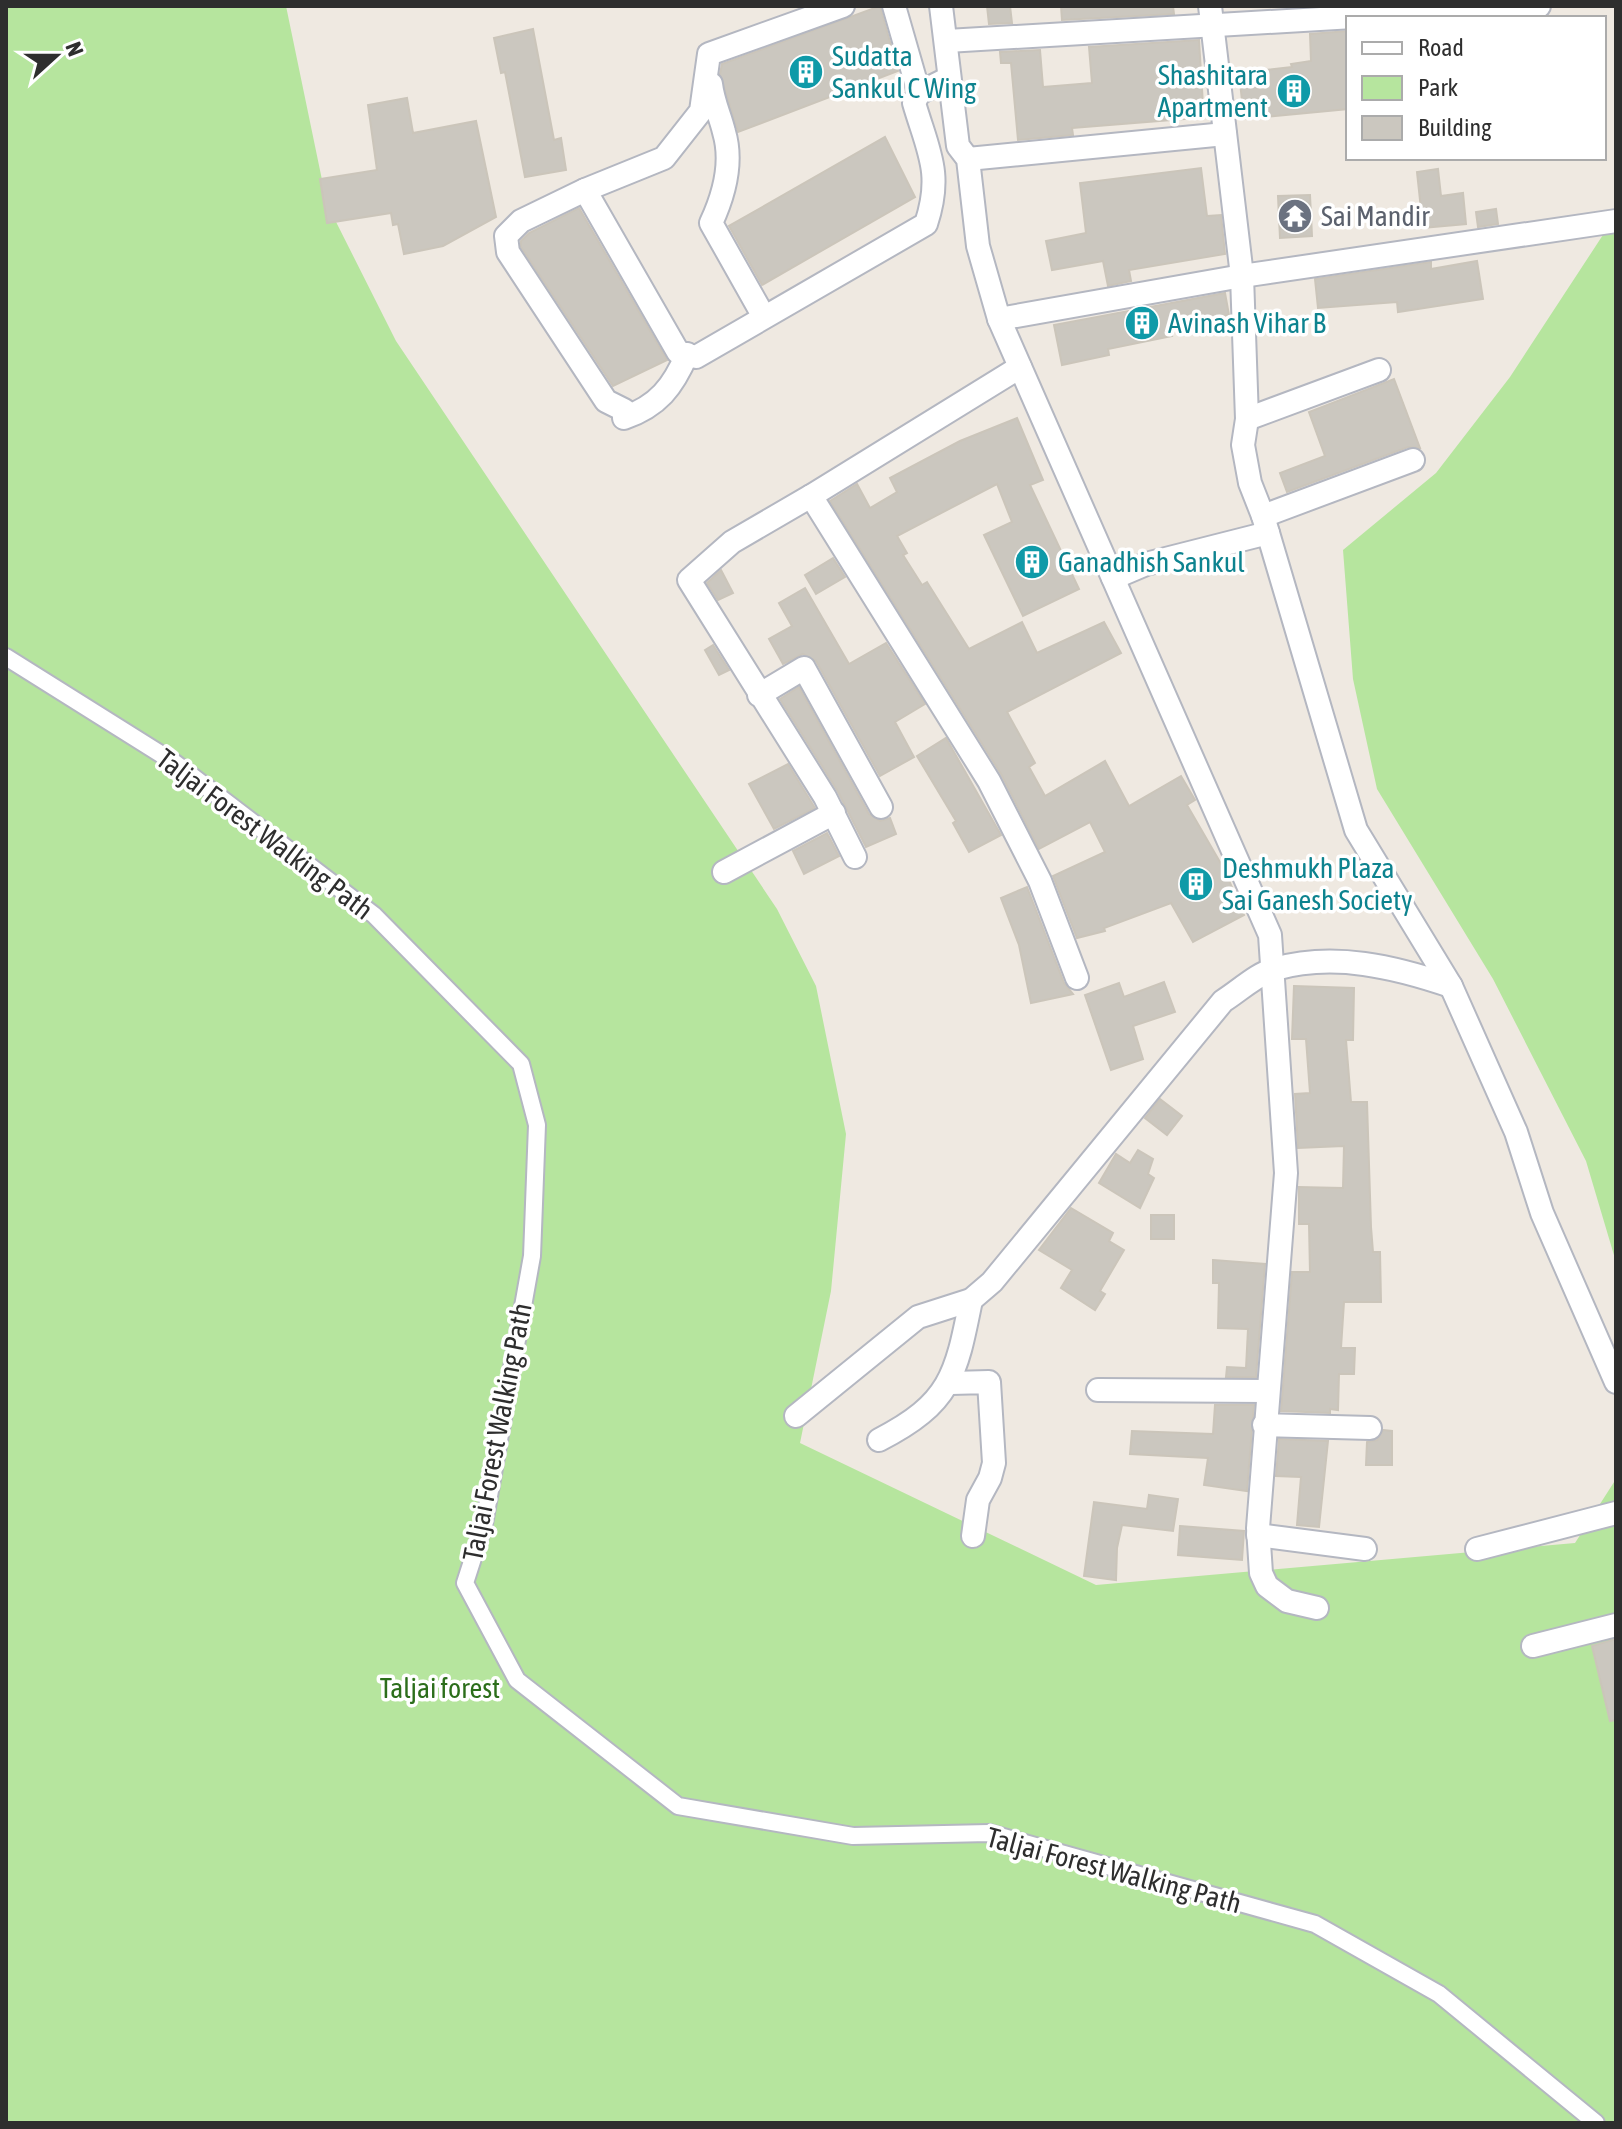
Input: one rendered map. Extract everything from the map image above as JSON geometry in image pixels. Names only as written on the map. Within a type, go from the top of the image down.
[{"type":"street","points":[[709,54],[843,6]]},
{"type":"street","points":[[894,6],[919,93]]},
{"type":"street","points":[[941,6],[962,40]]},
{"type":"street","points":[[962,40],[1211,14],[1539,6]]},
{"type":"street","points":[[1211,14],[1242,276],[1247,419],[1243,445],[1250,483],[1266,525],[1356,830],[1451,986],[1516,1132],[1542,1213],[1616,1382]]},
{"type":"street","points":[[962,40],[949,78],[958,146],[985,157],[1225,134]]},
{"type":"street","points":[[687,354],[665,395],[646,410],[624,418],[624,410],[606,401],[508,252],[506,236],[510,228],[585,190],[664,158],[701,111],[709,54]]},
{"type":"street","points":[[709,54],[713,101],[727,141],[727,174],[711,223],[764,317]]},
{"type":"street","points":[[585,190],[678,352],[696,357],[926,224],[936,179],[933,154],[914,103],[919,93],[949,78]]},
{"type":"street","points":[[985,157],[978,246],[1018,314],[1020,367],[1129,571],[1270,935],[1286,1173],[1264,1425],[1258,1535],[1261,1573],[1267,1586],[1287,1601],[1317,1608]]},
{"type":"street","points":[[1018,314],[1242,276],[1616,221]]},
{"type":"street","points":[[855,857],[834,813],[689,580],[732,542],[1020,367]]},
{"type":"street","points":[[1247,419],[1379,370]]},
{"type":"street","points":[[1129,571],[1266,525],[1413,460]]},
{"type":"street","points":[[811,496],[989,781],[1040,881],[1077,978]]},
{"type":"street","name":"Taljai Forest Walking Path","points":[[6,657],[175,763],[374,915],[521,1064],[537,1125],[532,1256],[484,1524],[465,1583],[517,1680],[678,1806],[853,1836],[989,1833],[1315,1924],[1439,1994],[1596,2123]]},
{"type":"street","points":[[759,695],[804,668],[881,807]]},
{"type":"street","points":[[724,872],[834,813]]},
{"type":"street","points":[[796,1416],[918,1317],[971,1300],[992,1282],[1223,1001],[1273,969],[1358,962],[1401,969],[1451,986]]},
{"type":"street","points":[[879,1440],[923,1414],[951,1383],[971,1300]]},
{"type":"street","points":[[951,1383],[989,1382],[994,1463],[978,1500],[973,1536]]},
{"type":"street","points":[[1098,1390],[1267,1391]]},
{"type":"street","points":[[1264,1425],[1370,1428]]},
{"type":"street","points":[[1477,1549],[1616,1513]]},
{"type":"street","points":[[1258,1535],[1365,1549]]},
{"type":"street","points":[[1533,1646],[1616,1625]]},
{"type":"green space","name":"Taljai forest","points":[[6,6],[286,6],[327,204],[396,341],[777,909],[816,986],[846,1134],[831,1291],[800,1443],[1096,1585],[1575,1543],[1616,1479],[1616,2123],[6,2123]]},
{"type":"green space","points":[[1616,215],[1616,1262],[1586,1161],[1493,979],[1377,789],[1353,679],[1343,550],[1436,473],[1510,377]]},
{"type":"building","name":"Sudatta Sankul C Wing","points":[[880,6],[898,71],[738,132],[720,74],[722,64]]},
{"type":"building","points":[[987,6],[1010,6],[1012,23],[989,24]]},
{"type":"building","points":[[1061,6],[1173,6],[1174,14],[1062,20]]},
{"type":"building","points":[[533,29],[554,140],[561,138],[566,170],[525,177],[505,72],[501,73],[494,38]]},
{"type":"building","name":"Shashitara Apartment","points":[[1346,31],[1346,109],[1244,119],[1239,73],[1292,67],[1291,64],[1311,61],[1310,34]]},
{"type":"building","points":[[1199,40],[1203,105],[1195,105],[1196,118],[1072,128],[1073,135],[1018,140],[1011,63],[1001,63],[1000,52],[1040,50],[1043,87],[1092,83],[1089,47]]},
{"type":"building","points":[[407,98],[413,133],[476,121],[496,217],[443,246],[404,254],[398,224],[393,225],[391,213],[327,223],[320,179],[377,170],[368,105]]},
{"type":"building","name":"Sudatta Sankul C Wing","points":[[885,137],[915,197],[762,285],[729,226]]},
{"type":"building","points":[[1201,168],[1207,216],[1221,215],[1225,254],[1129,270],[1131,281],[1108,286],[1103,261],[1052,270],[1046,241],[1086,233],[1080,183]]},
{"type":"building","points":[[1438,169],[1441,196],[1463,193],[1466,224],[1423,228],[1417,172]]},
{"type":"building","name":"Sai Mandir","points":[[1310,195],[1312,236],[1280,238],[1278,196]]},
{"type":"building","points":[[579,208],[667,360],[613,386],[521,247],[521,241],[529,233]]},
{"type":"building","points":[[1496,209],[1498,224],[1478,227],[1476,212]]},
{"type":"building","points":[[1477,261],[1483,299],[1398,312],[1397,302],[1318,308],[1315,279],[1431,262],[1431,269]]},
{"type":"building","points":[[1225,293],[1229,315],[1170,329],[1172,336],[1108,349],[1109,355],[1062,365],[1054,325]]},
{"type":"building","points":[[1394,379],[1420,448],[1408,447],[1287,492],[1280,473],[1325,456],[1309,412]]},
{"type":"building","points":[[1017,418],[1043,480],[1030,485],[1079,589],[1023,616],[984,535],[1012,522],[997,484],[897,536],[907,553],[903,555],[922,585],[927,582],[969,649],[1022,622],[1037,653],[1104,622],[1121,653],[1007,712],[1035,763],[1029,767],[1045,796],[1105,761],[1129,806],[1181,776],[1195,800],[1187,805],[1224,869],[1244,915],[1193,942],[1171,903],[1104,928],[1105,931],[1077,938],[1053,876],[1105,852],[1090,822],[1039,849],[1001,774],[830,501],[857,484],[870,508],[897,492],[890,478],[960,441]]},
{"type":"building","points":[[833,558],[845,577],[816,594],[805,575]]},
{"type":"building","points":[[721,570],[733,593],[718,600],[707,583]]},
{"type":"building","points":[[805,588],[849,664],[886,643],[925,704],[895,722],[914,757],[880,776],[816,661],[803,654],[783,664],[769,639],[792,626],[779,603]]},
{"type":"building","points":[[713,645],[729,670],[719,675],[705,650]]},
{"type":"building","points":[[799,687],[869,814],[880,821],[890,818],[896,834],[866,847],[837,790],[780,699]]},
{"type":"building","points":[[946,738],[1001,835],[969,852],[953,823],[956,821],[917,756]]},
{"type":"building","points":[[788,764],[815,808],[774,829],[749,784]]},
{"type":"building","points":[[827,833],[839,856],[804,874],[793,851]]},
{"type":"building","points":[[1027,887],[1064,983],[1073,994],[1031,1003],[1019,945],[1001,898]]},
{"type":"building","points":[[1164,982],[1175,1012],[1133,1026],[1143,1059],[1111,1070],[1085,995],[1119,983],[1124,997]]},
{"type":"building","points":[[1294,986],[1354,988],[1353,1040],[1346,1040],[1351,1102],[1367,1102],[1373,1252],[1380,1252],[1381,1302],[1344,1302],[1341,1348],[1355,1348],[1354,1374],[1339,1374],[1338,1410],[1330,1409],[1330,1413],[1281,1411],[1292,1272],[1310,1272],[1309,1224],[1299,1224],[1299,1187],[1343,1188],[1344,1146],[1298,1148],[1295,1094],[1310,1093],[1306,1039],[1292,1039]]},
{"type":"building","points":[[1160,1099],[1182,1116],[1167,1135],[1145,1118]]},
{"type":"building","points":[[1138,1150],[1153,1159],[1148,1174],[1154,1178],[1140,1208],[1099,1183],[1116,1154],[1130,1163]]},
{"type":"building","points":[[1071,1208],[1113,1233],[1109,1241],[1124,1250],[1100,1291],[1105,1294],[1095,1310],[1061,1288],[1072,1270],[1039,1250]]},
{"type":"building","points":[[1151,1215],[1174,1215],[1174,1239],[1151,1239]]},
{"type":"building","points":[[1213,1260],[1265,1264],[1256,1377],[1226,1377],[1227,1367],[1246,1368],[1248,1329],[1218,1328],[1219,1283],[1213,1283]]},
{"type":"building","points":[[1215,1405],[1254,1405],[1247,1491],[1204,1485],[1208,1458],[1130,1454],[1132,1431],[1213,1434]]},
{"type":"building","points":[[1383,1430],[1392,1431],[1392,1465],[1366,1465],[1367,1442],[1377,1440]]},
{"type":"building","points":[[1279,1439],[1328,1441],[1319,1527],[1297,1525],[1301,1477],[1276,1476]]},
{"type":"building","points":[[1149,1495],[1178,1499],[1173,1531],[1122,1525],[1117,1548],[1116,1580],[1084,1576],[1094,1502],[1147,1509]]},
{"type":"building","points":[[1180,1526],[1244,1531],[1242,1560],[1178,1555]]},
{"type":"building","points":[[1616,1639],[1616,1720],[1610,1721],[1592,1646]]},
{"type":"place","name":"Sudatta Sankul C Wing","points":[[806,72]]},
{"type":"place","name":"Shashitara Apartment","points":[[1294,91]]},
{"type":"place","name":"Sai Mandir","points":[[1295,216]]},
{"type":"place","name":"Avinash Vihar B","points":[[1142,323]]},
{"type":"place","name":"Ganadhish Sankul","points":[[1032,562]]},
{"type":"place","name":"Deshmukh Plaza Sai Ganesh Society","points":[[1196,884]]}]
